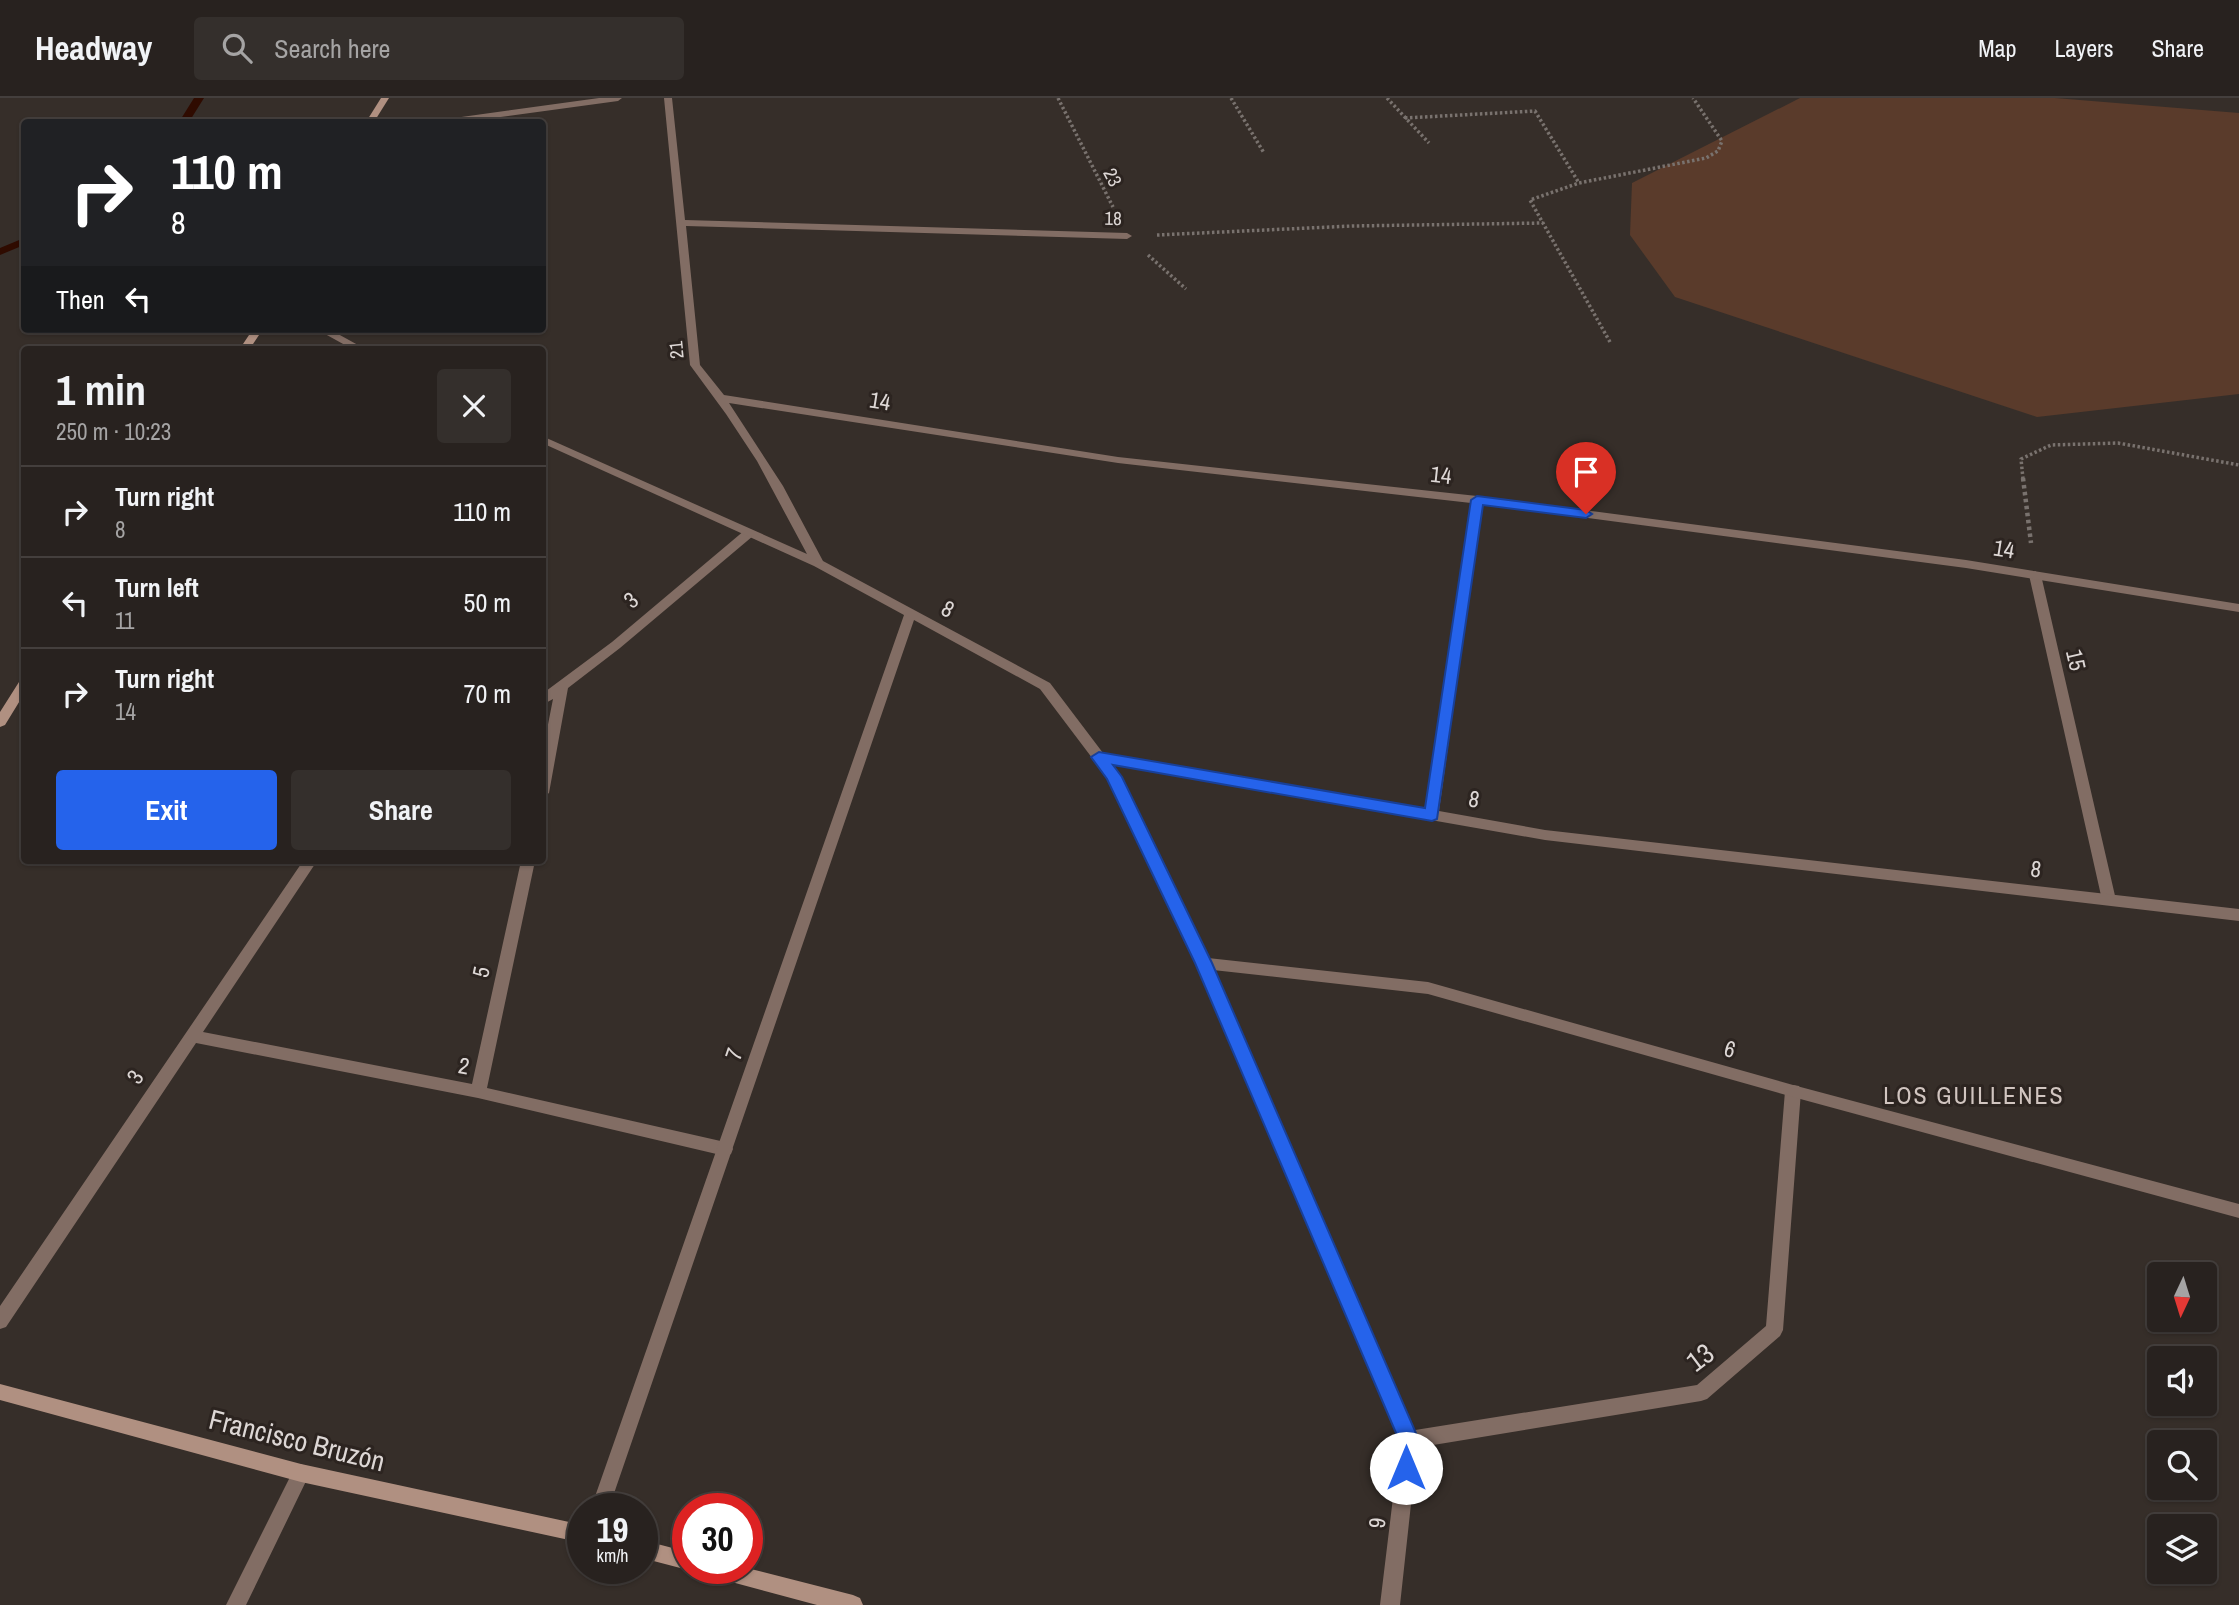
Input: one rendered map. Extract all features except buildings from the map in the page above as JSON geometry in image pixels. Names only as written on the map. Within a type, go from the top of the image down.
[{"type":"street","points":[[372,119],[385,98]]},
{"type":"street","points":[[468,119],[618,98]]},
{"type":"street","name":"21","points":[[668,98],[695,365],[721,398],[793,509],[818,564]]},
{"type":"street","name":"18","points":[[680,223],[1127,236]]},
{"type":"street","points":[[329,333],[354,346]]},
{"type":"street","name":"14","points":[[721,398],[1118,460],[1477,500],[2035,575],[2239,608]]},
{"type":"street","name":"8","points":[[546,441],[818,564],[1045,686],[1099,757],[1545,835],[2239,915]]},
{"type":"street","points":[[1432,815],[1477,500]]},
{"type":"street","name":"3","points":[[546,698],[749,533]]},
{"type":"street","name":"15","points":[[2035,575],[2109,900]]},
{"type":"street","name":"7","points":[[605,1493],[910,614]]},
{"type":"street","points":[[546,772],[562,688]]},
{"type":"street","points":[[0,722],[21,690]]},
{"type":"street","name":"9","points":[[1099,757],[1114,777],[1203,963],[1409,1440],[1391,1605]]},
{"type":"street","name":"3","points":[[0,1321],[308,864]]},
{"type":"street","name":"5","points":[[478,1092],[527,864]]},
{"type":"street","name":"6","points":[[1203,963],[1428,988],[1793,1091],[2239,1211]]},
{"type":"street","name":"2","points":[[192,1036],[478,1092],[726,1149]]},
{"type":"street","name":"13","points":[[1409,1440],[1701,1393],[1774,1330],[1793,1091]]},
{"type":"street","name":"Francisco Bruzón","points":[[0,1392],[301,1473],[567,1531]]},
{"type":"street","points":[[236,1605],[301,1473]]},
{"type":"street","points":[[763,1581],[853,1605]]},
{"type":"path","name":"23","points":[[1058,98],[1127,236],[1186,289]]},
{"type":"path","points":[[1231,98],[1264,153]]},
{"type":"path","points":[[1387,98],[1429,143]]},
{"type":"path","points":[[1610,342],[1530,200],[1579,183],[1706,158],[1718,151],[1721,141],[1693,98]]},
{"type":"path","points":[[1405,118],[1535,111],[1579,183]]},
{"type":"path","name":"18","points":[[1127,236],[1236,234],[1352,226],[1544,223]]},
{"type":"path","points":[[2035,575],[2021,459],[2051,445],[2118,443],[2239,465]]},
{"type":"shaded area","points":[[1800,98],[2055,98],[2239,113],[2239,394],[2037,417],[1675,297],[1630,235],[1632,183]]},
{"type":"waterway","points":[[186,119],[199,98]]},
{"type":"waterway","points":[[0,252],[21,242]]},
{"type":"district","name":"LOS GUILLENES","points":[[1974,1096]]},
{"type":"route","points":[[1406,1468],[1409,1440],[1203,963],[1114,777],[1099,757],[1432,815],[1477,500],[1586,514]]}]
